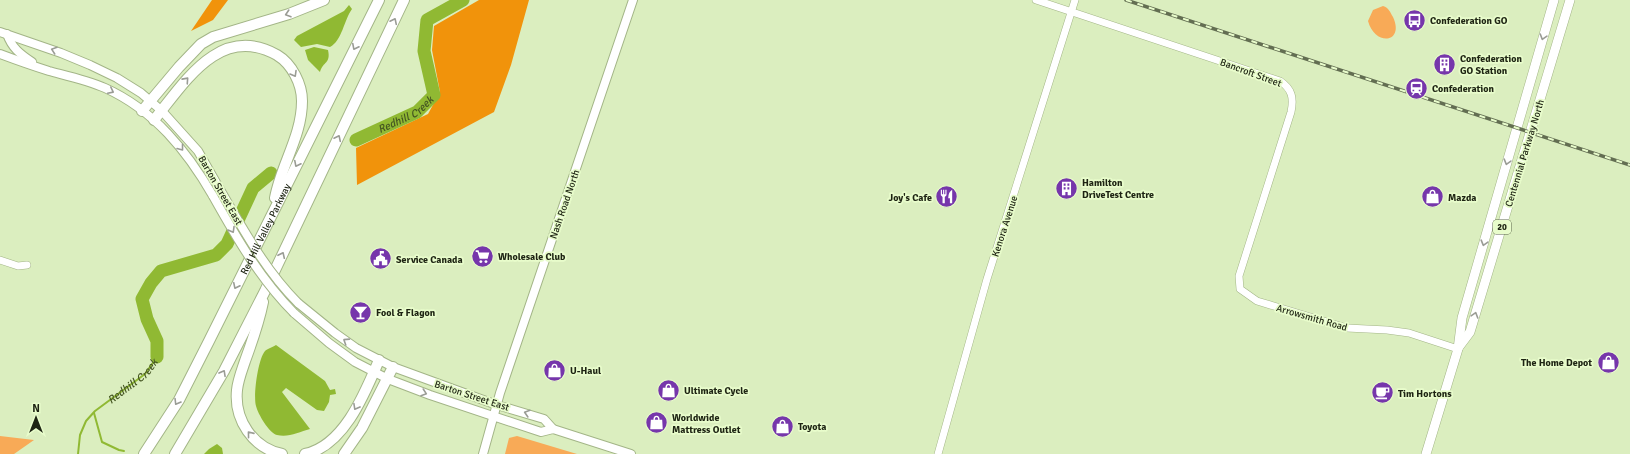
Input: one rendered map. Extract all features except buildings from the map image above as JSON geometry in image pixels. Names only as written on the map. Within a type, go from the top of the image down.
[{"type":"highway","points":[[142,111],[190,54],[201,44],[213,37],[289,14],[324,0]]},
{"type":"highway","name":"Red Hill Valley Parkway","points":[[144,454],[179,400],[379,0]]},
{"type":"highway","points":[[175,454],[224,371],[265,290],[404,0]]},
{"type":"highway","points":[[154,120],[203,63],[222,50],[235,46],[254,47],[269,51],[284,60],[293,72],[299,85],[302,100],[295,141],[276,192],[272,213]]},
{"type":"highway","points":[[265,290],[261,315],[241,374],[237,390],[237,398],[239,413],[249,434],[261,445],[274,452],[282,454]]},
{"type":"highway","points":[[305,454],[327,445],[336,437],[356,409],[379,360]]},
{"type":"highway","points":[[344,454],[362,428],[393,368]]},
{"type":"main road","name":"Nash Road North","points":[[483,454],[493,417],[633,0]]},
{"type":"main road","name":"Centennial Parkway North","points":[[1426,454],[1458,349],[1462,318],[1554,0]]},
{"type":"main road","name":"Centennial Parkway North","points":[[1458,349],[1470,332],[1570,0]]},
{"type":"main road","name":"Barton Street East","points":[[2,35],[90,64],[141,93],[162,111],[198,151],[262,259],[276,279],[298,303],[335,334],[393,368],[497,405],[544,419],[553,429],[631,454]]},
{"type":"main road","points":[[2,35],[16,50],[47,70]]},
{"type":"main road","name":"Barton Street East","points":[[0,54],[104,88],[125,98],[154,120],[178,144],[197,170],[243,248],[262,276],[294,313],[348,357],[388,379],[493,417],[541,432],[553,429]]},
{"type":"street","name":"Bancroft Street","points":[[1036,0],[1280,81],[1288,86],[1292,97],[1291,112],[1239,276],[1240,289]]},
{"type":"street","name":"Kenora Avenue","points":[[938,454],[987,279],[1070,11],[1075,0]]},
{"type":"street","points":[[0,260],[18,266],[27,265]]},
{"type":"street","name":"Arrowsmith Road","points":[[1240,289],[1257,301],[1347,328],[1387,330],[1409,333],[1458,349]]},
{"type":"shaded area","points":[[212,0],[228,0],[213,20],[191,31]]},
{"type":"shaded area","points":[[479,0],[529,0],[511,65],[494,112],[357,185],[356,148],[428,114],[440,92],[432,50],[434,26]]},
{"type":"shaded area","points":[[349,5],[352,9],[340,35],[330,47],[317,44],[301,47],[294,40],[297,36],[344,11]]},
{"type":"shaded area","points":[[1383,6],[1390,12],[1396,26],[1392,37],[1388,38],[1382,38],[1377,35],[1368,21],[1373,10]]},
{"type":"shaded area","points":[[314,47],[328,50],[328,60],[321,68],[320,72],[308,60],[305,50]]},
{"type":"shaded area","points":[[276,345],[325,381],[330,390],[335,389],[336,394],[330,395],[329,402],[324,411],[317,410],[286,388],[282,392],[310,429],[285,436],[274,434],[267,427],[259,414],[255,401],[257,378],[262,355],[266,350]]},
{"type":"shaded area","points":[[0,436],[34,440],[14,454],[0,454]]},
{"type":"shaded area","points":[[517,436],[577,454],[505,454],[509,438]]},
{"type":"shaded area","points":[[217,444],[222,448],[223,454],[204,454],[209,449]]},
{"type":"waterway","name":"Redhill Creek","points":[[356,140],[417,112],[434,95],[424,51],[427,20],[463,0]]},
{"type":"waterway","name":"Redhill Creek","points":[[157,357],[157,341],[147,319],[142,299],[151,283],[161,271],[216,255],[227,244],[253,188],[271,173]]},
{"type":"waterway","name":"Redhill Creek","points":[[78,454],[80,435],[86,421],[95,411],[145,374],[157,357]]},
{"type":"waterway","points":[[94,413],[102,442],[124,451]]},
{"type":"railway","points":[[1126,0],[1630,165]]},
{"type":"place","name":"Confederation GO","points":[[1415,20]]},
{"type":"place","name":"Confederation GO Station","points":[[1444,64]]},
{"type":"place","name":"Confederation","points":[[1417,88]]},
{"type":"place","name":"Hamilton DriveTest Centre","points":[[1067,188]]},
{"type":"place","name":"Joy's Cafe","points":[[947,197]]},
{"type":"place","name":"Mazda","points":[[1433,197]]},
{"type":"place","name":"Wholesale Club","points":[[483,256]]},
{"type":"place","name":"Service Canada","points":[[381,259]]},
{"type":"place","name":"Fool & Flagon","points":[[361,312]]},
{"type":"place","name":"The Home Depot","points":[[1608,362]]},
{"type":"place","name":"U-Haul","points":[[554,370]]},
{"type":"place","name":"Ultimate Cycle","points":[[669,390]]},
{"type":"place","name":"Tim Hortons","points":[[1382,393]]},
{"type":"place","name":"Worldwide Mattress Outlet","points":[[656,423]]},
{"type":"place","name":"Toyota","points":[[782,426]]}]
